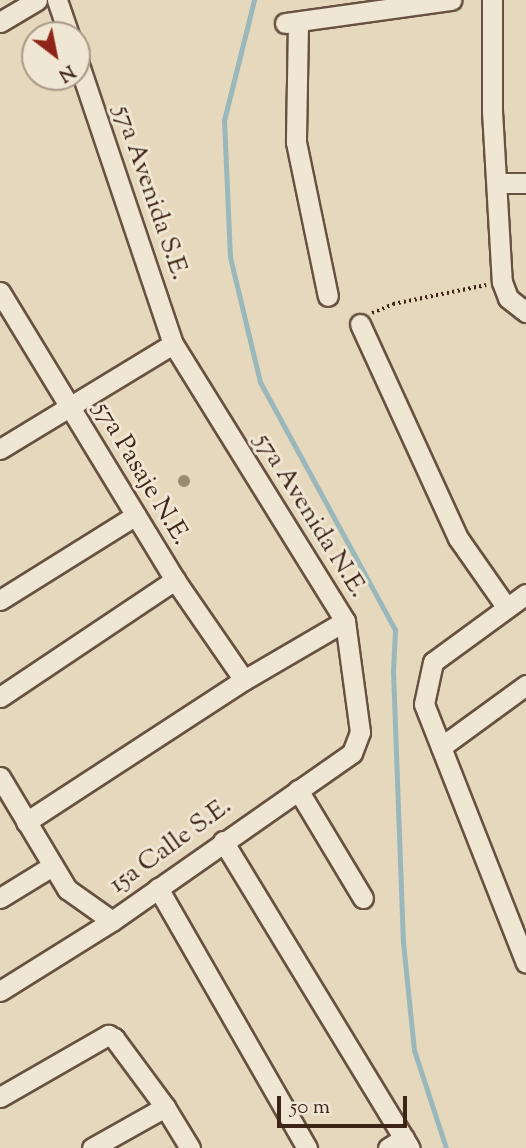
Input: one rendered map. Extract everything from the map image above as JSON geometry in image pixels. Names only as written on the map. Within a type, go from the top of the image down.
[{"type":"street","points":[[0,22],[37,0]]},
{"type":"street","points":[[57,0],[64,21]]},
{"type":"street","points":[[328,296],[296,142],[291,23],[451,0]]},
{"type":"street","points":[[492,0],[492,111],[502,282],[513,303],[526,312]]},
{"type":"street","name":"57a Avenida S.E.","points":[[88,91],[173,344]]},
{"type":"street","points":[[498,183],[526,183]]},
{"type":"street","name":"57a Pasaje N.E.","points":[[0,292],[175,580],[244,680]]},
{"type":"street","points":[[360,324],[458,538],[508,608]]},
{"type":"street","points":[[0,449],[173,344]]},
{"type":"street","name":"57a Avenida N.E.","points":[[173,344],[345,621],[360,732]]},
{"type":"street","points":[[0,600],[136,515]]},
{"type":"street","points":[[0,697],[175,580]]},
{"type":"street","points":[[526,594],[433,662],[424,704],[526,963]]},
{"type":"street","points":[[26,822],[244,680],[345,621]]},
{"type":"street","points":[[441,747],[526,685]]},
{"type":"street","name":"15a Calle S.E.","points":[[0,991],[112,921],[352,753],[360,732]]},
{"type":"street","points":[[2,785],[52,866],[85,906],[112,921]]},
{"type":"street","points":[[298,790],[363,898]]},
{"type":"street","points":[[223,841],[401,1145]]},
{"type":"street","points":[[0,898],[52,866]]},
{"type":"street","points":[[158,888],[307,1148]]},
{"type":"street","points":[[0,1097],[102,1037],[114,1038],[166,1107],[190,1148]]},
{"type":"street","points":[[92,1148],[166,1107]]},
{"type":"path","points":[[360,324],[366,316],[393,304],[502,282]]},
{"type":"waterway","points":[[254,0],[224,120],[230,257],[260,382],[395,630],[393,671],[403,942],[414,1050],[446,1148]]}]
